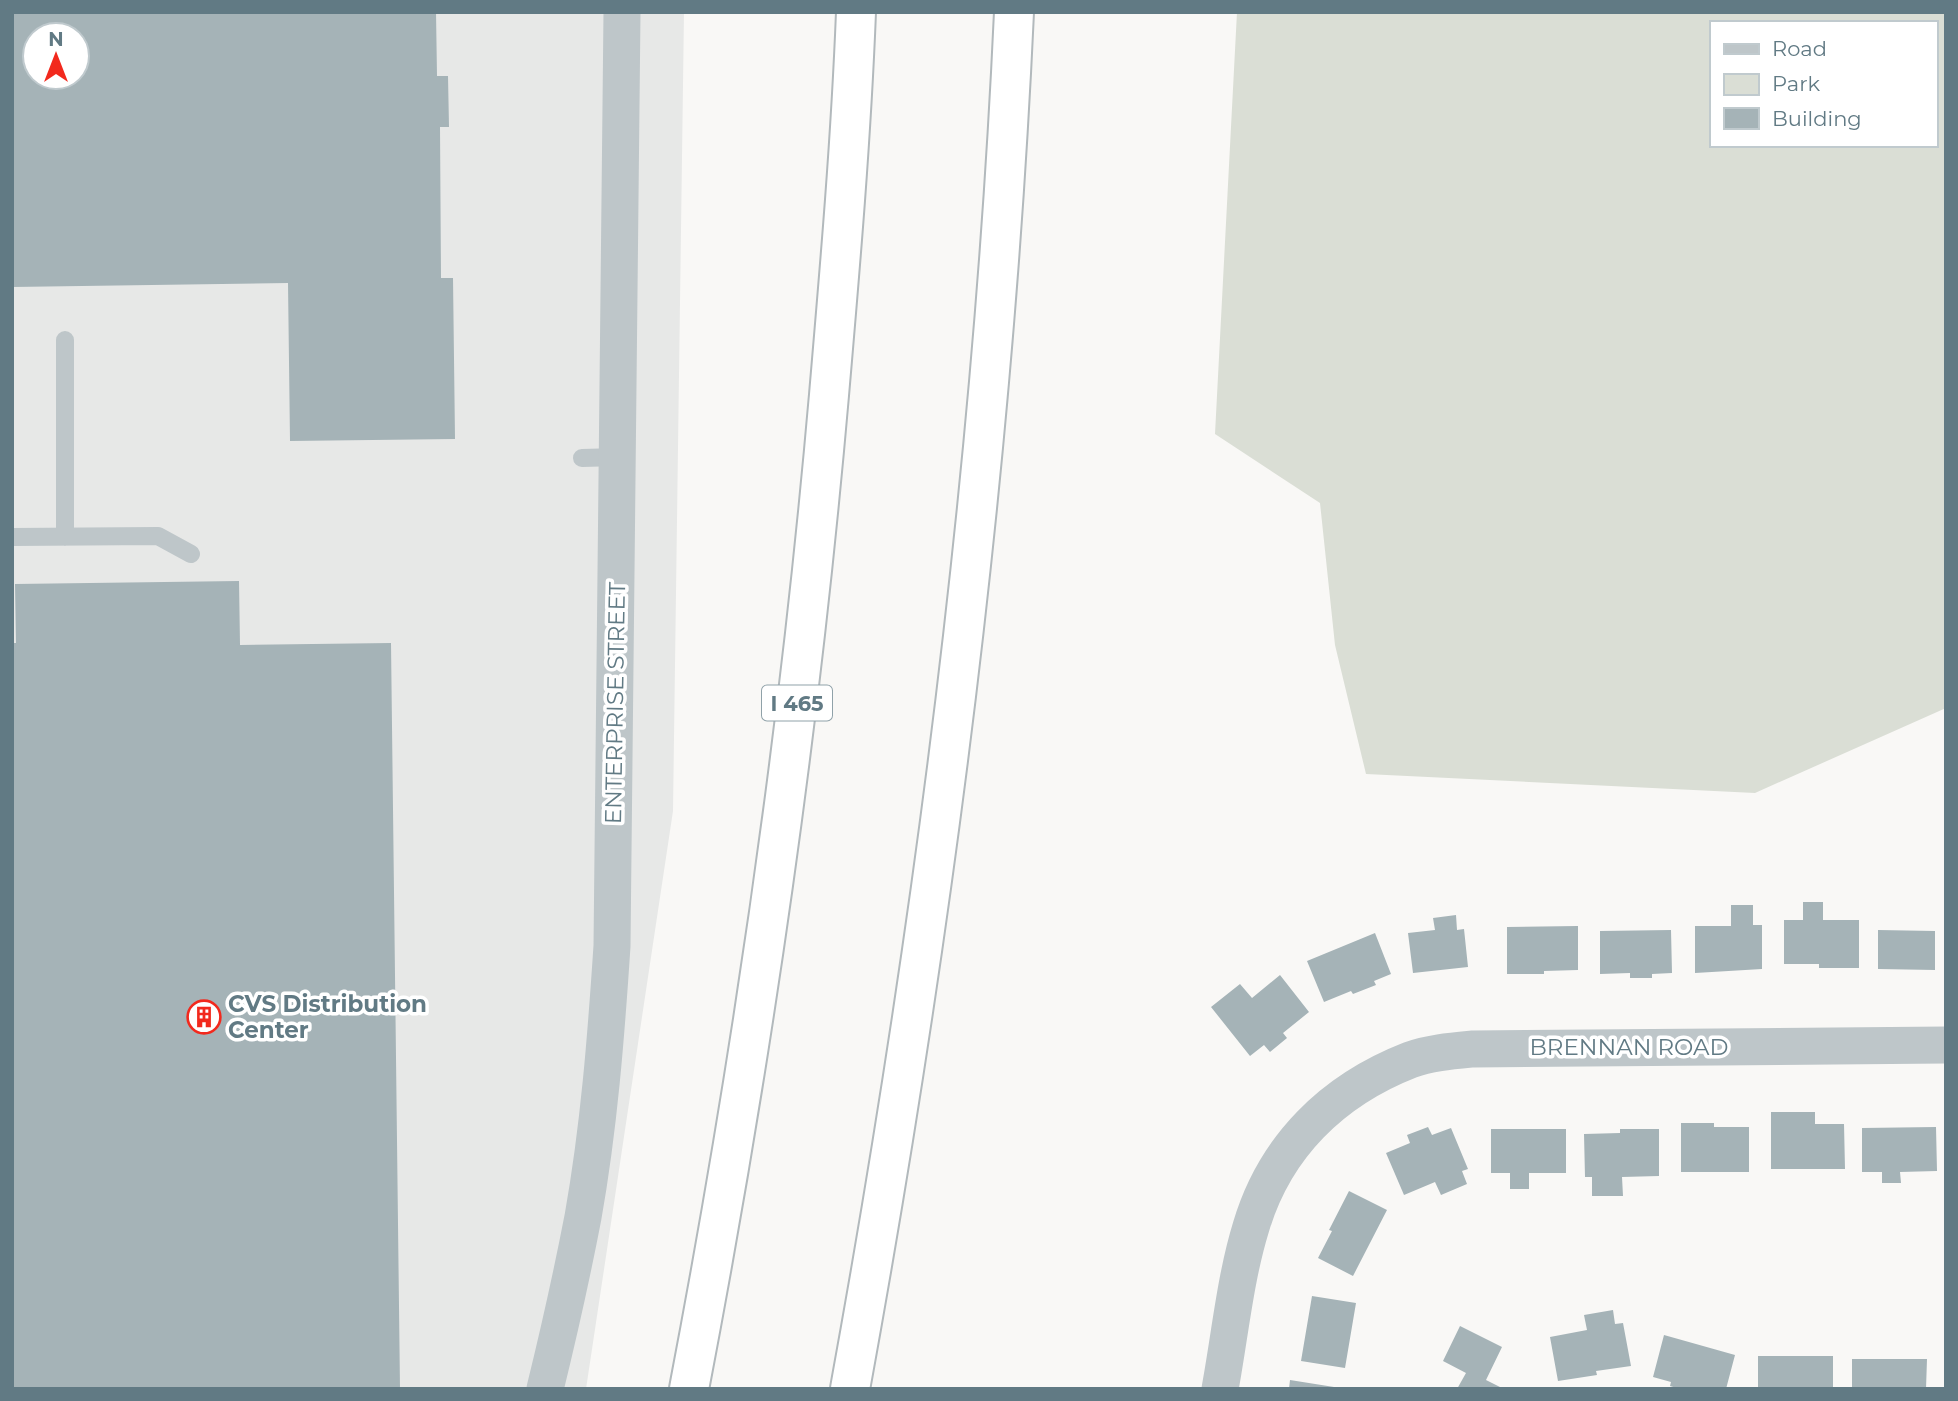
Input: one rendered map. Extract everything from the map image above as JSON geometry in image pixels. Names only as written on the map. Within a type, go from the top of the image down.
[{"type":"highway","name":"I 465","points":[[689,1389],[735,1139],[780,844],[816,543],[846,209],[856,12]]},
{"type":"highway","points":[[850,1389],[905,1069],[957,695],[997,290],[1014,12]]},
{"type":"street","name":"ENTERPRISE STREET","points":[[545,1389],[586,1194],[608,1005],[613,914],[600,457],[622,12]]},
{"type":"street","name":"BRENNAN ROAD","points":[[1220,1389],[1244,1255],[1256,1210],[1277,1167],[1316,1118],[1340,1096],[1381,1072],[1425,1056],[1472,1049],[1946,1045]]},
{"type":"lane","points":[[65,340],[65,537]]},
{"type":"lane","points":[[12,537],[158,536],[191,554]]},
{"type":"shaded area","points":[[12,12],[684,12],[673,811],[586,1389],[12,1389]]},
{"type":"green space","points":[[1237,12],[1946,12],[1946,708],[1755,793],[1366,774],[1335,645],[1320,503],[1215,434]]},
{"type":"building","points":[[12,12],[436,12],[437,76],[448,76],[449,127],[440,127],[441,278],[453,278],[455,439],[290,441],[288,283],[12,287]]},
{"type":"building","name":"CVS Distribution Center","points":[[239,581],[240,645],[391,643],[400,1389],[12,1389],[12,643],[16,643],[15,584]]},
{"type":"building","points":[[1803,902],[1823,902],[1823,920],[1859,920],[1859,968],[1819,968],[1819,964],[1784,964],[1784,920],[1803,920]]},
{"type":"building","points":[[1731,905],[1753,905],[1753,925],[1762,925],[1762,969],[1695,973],[1695,926],[1731,926]]},
{"type":"building","points":[[1456,915],[1457,930],[1464,929],[1468,967],[1413,973],[1408,933],[1435,930],[1433,918]]},
{"type":"building","points":[[1578,926],[1578,970],[1507,974],[1507,927]]},
{"type":"building","points":[[1671,930],[1672,973],[1652,974],[1652,978],[1630,978],[1630,973],[1600,974],[1600,931]]},
{"type":"building","points":[[1878,930],[1935,931],[1935,970],[1878,969]]},
{"type":"building","points":[[1375,933],[1391,974],[1374,981],[1376,985],[1324,1002],[1307,961]]},
{"type":"building","points":[[1280,975],[1309,1012],[1283,1033],[1287,1038],[1270,1052],[1264,1045],[1250,1056],[1211,1007],[1240,984],[1252,998]]},
{"type":"building","points":[[1771,1112],[1815,1112],[1815,1124],[1844,1124],[1845,1169],[1771,1169]]},
{"type":"building","points":[[1681,1123],[1749,1127],[1749,1172],[1681,1172]]},
{"type":"building","points":[[1428,1127],[1432,1135],[1451,1128],[1468,1169],[1462,1171],[1467,1184],[1441,1195],[1435,1182],[1404,1195],[1386,1153],[1410,1143],[1407,1135]]},
{"type":"building","points":[[1936,1127],[1937,1171],[1900,1172],[1901,1183],[1882,1183],[1882,1172],[1862,1172],[1862,1128]]},
{"type":"building","points":[[1491,1129],[1566,1129],[1566,1173],[1529,1173],[1529,1189],[1510,1189],[1510,1173],[1491,1173]]},
{"type":"building","points":[[1620,1129],[1659,1129],[1659,1176],[1622,1177],[1623,1196],[1592,1196],[1592,1177],[1585,1177],[1584,1134],[1620,1133]]},
{"type":"building","points":[[1349,1191],[1387,1210],[1353,1276],[1318,1258]]},
{"type":"building","points":[[1312,1296],[1356,1303],[1345,1368],[1301,1361]]},
{"type":"building","points":[[1613,1310],[1615,1324],[1623,1323],[1631,1366],[1596,1371],[1597,1375],[1558,1381],[1550,1337],[1587,1330],[1584,1315]]},
{"type":"building","points":[[1460,1326],[1502,1347],[1486,1380],[1504,1389],[1457,1389],[1466,1373],[1443,1361]]},
{"type":"building","points":[[1664,1335],[1735,1355],[1726,1389],[1680,1389],[1670,1386],[1671,1382],[1653,1377]]},
{"type":"building","points":[[1758,1356],[1833,1356],[1833,1389],[1758,1389]]},
{"type":"building","points":[[1852,1359],[1927,1359],[1926,1389],[1852,1389]]},
{"type":"building","points":[[1290,1380],[1334,1387],[1334,1389],[1289,1389]]},
{"type":"place","name":"CVS Distribution Center","points":[[204,1017]]}]
